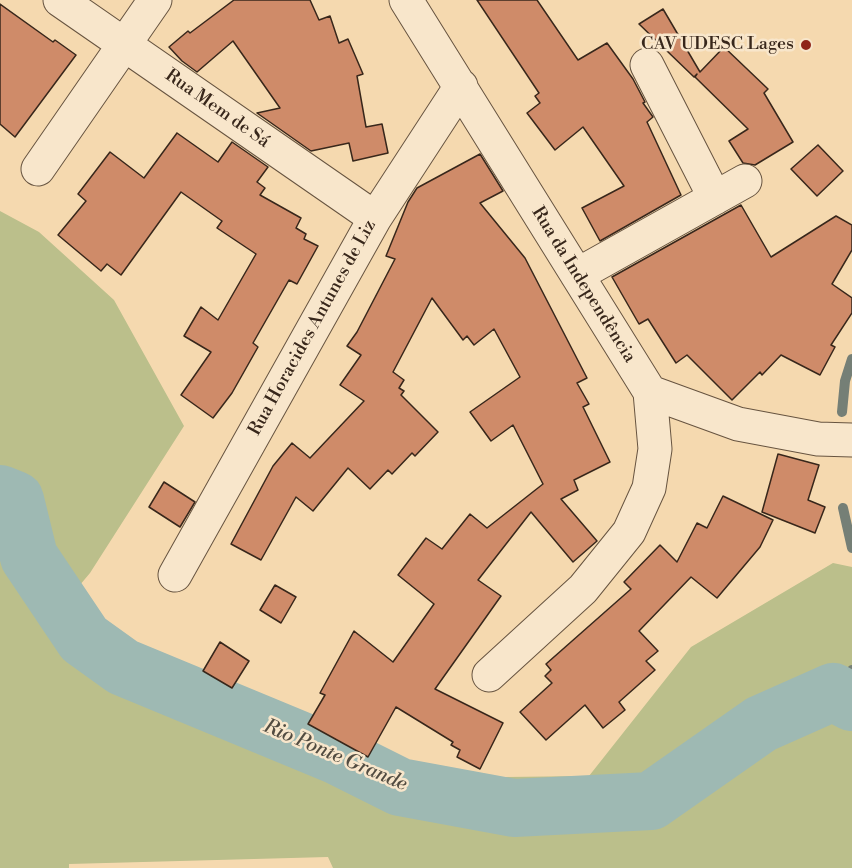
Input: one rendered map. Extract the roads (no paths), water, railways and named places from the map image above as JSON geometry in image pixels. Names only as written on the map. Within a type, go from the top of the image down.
[{"type":"street","name":"Rua Mem de Sá","points":[[60,0],[375,218]]},
{"type":"street","points":[[38,169],[155,0]]},
{"type":"street","name":"Rua da Independência","points":[[406,0],[650,392]]},
{"type":"street","points":[[647,64],[715,198]]},
{"type":"street","name":"Rua Horacides Antunes de Liz","points":[[175,575],[375,218],[461,86]]},
{"type":"street","points":[[577,274],[745,182]]},
{"type":"street","points":[[489,675],[583,589],[629,532],[649,488],[656,449],[650,392],[738,424],[818,439],[852,440]]},
{"type":"waterway","points":[[842,412],[845,381],[852,359]]},
{"type":"waterway","name":"Rio Ponte Grande","points":[[0,494],[15,500],[29,557],[84,639],[123,667],[338,756],[400,787],[514,808],[651,801],[761,724],[833,692],[852,702]]},
{"type":"waterway","points":[[843,508],[852,548]]},
{"type":"waterway","points":[[833,692],[852,670]]},
{"type":"place","name":"CAV UDESC Lages","points":[[806,45]]}]
